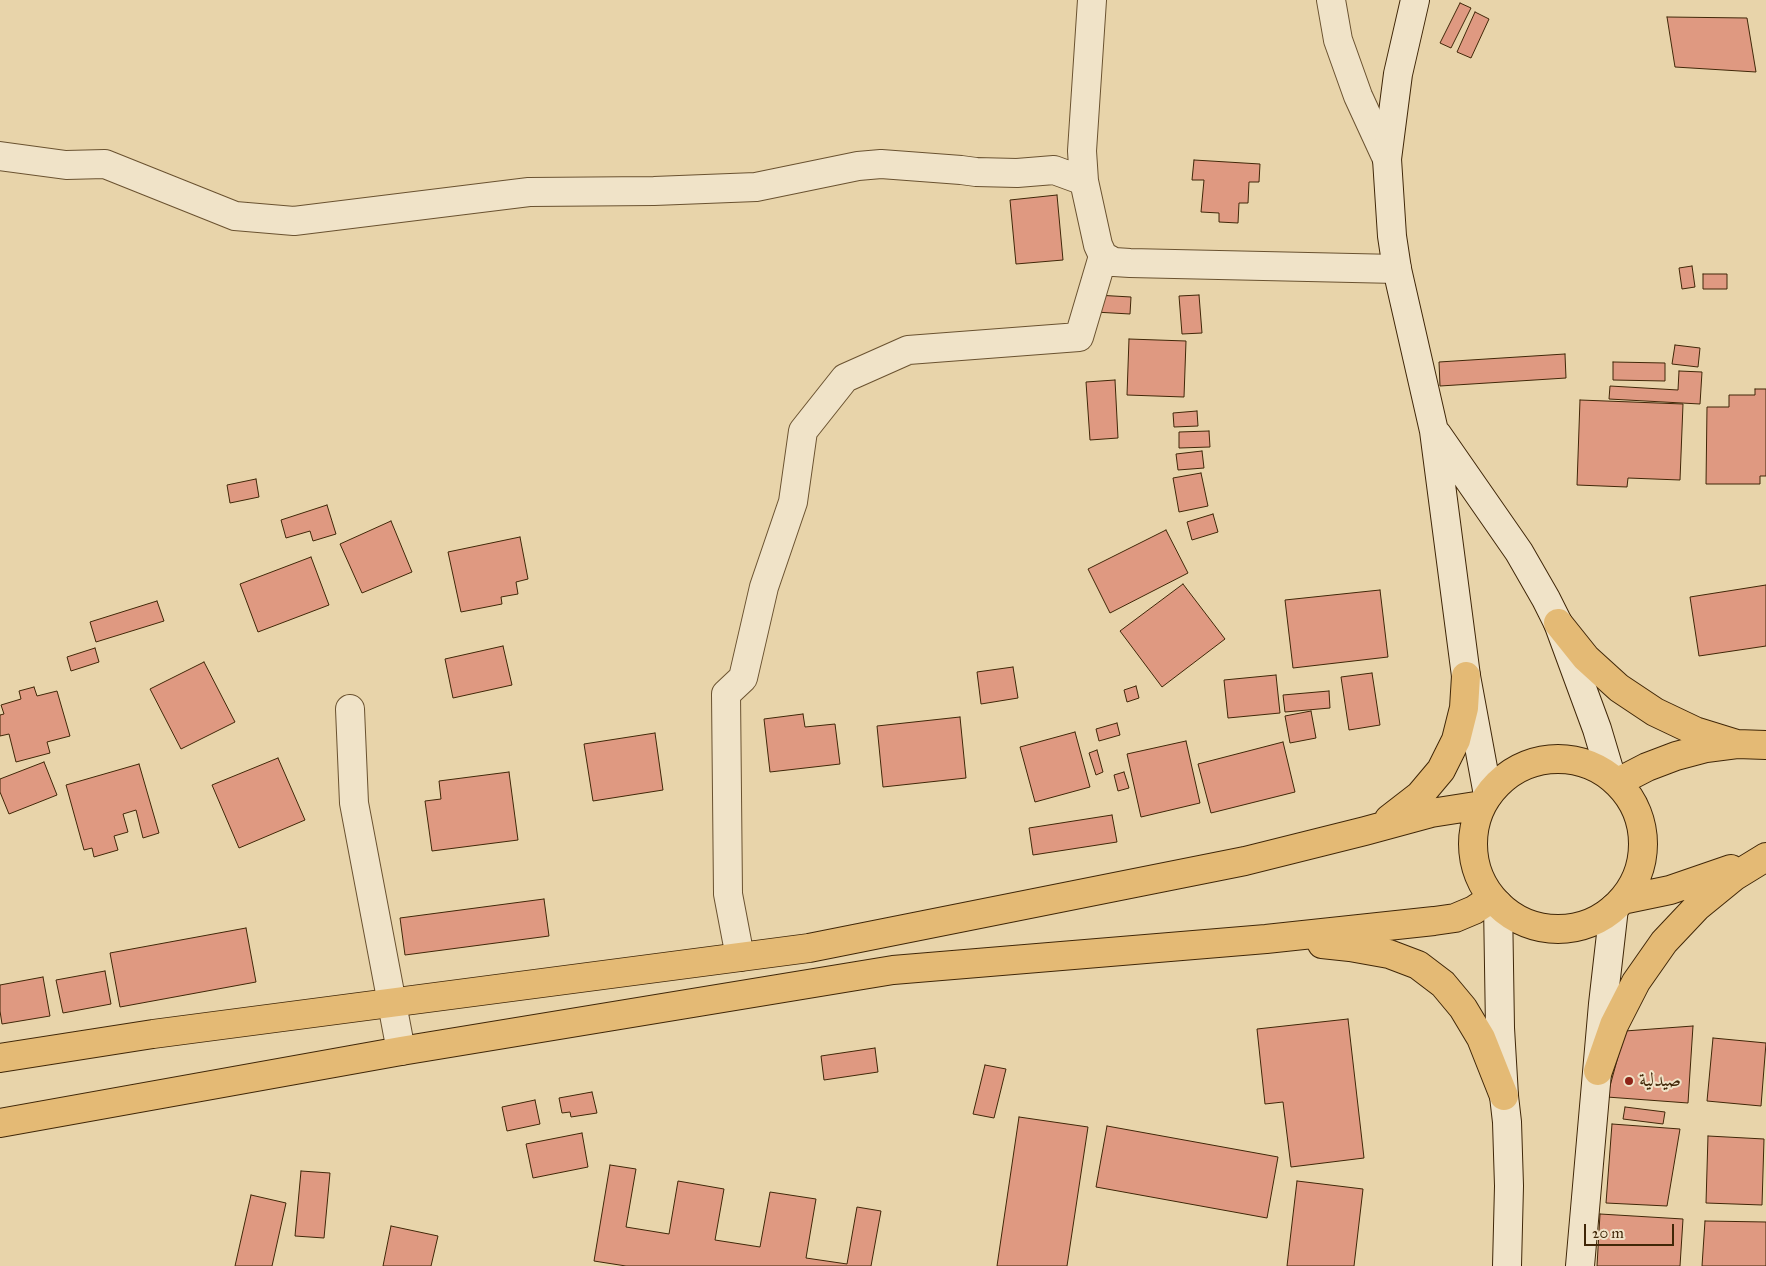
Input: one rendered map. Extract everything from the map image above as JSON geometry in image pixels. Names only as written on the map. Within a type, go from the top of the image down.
[{"type":"main road","points":[[1558,623],[1586,658],[1619,688],[1648,708],[1695,731],[1737,744]]},
{"type":"main road","points":[[1365,831],[1394,816],[1414,800],[1441,770],[1456,740],[1464,708],[1466,676]]},
{"type":"main road","points":[[1614,779],[1676,756],[1706,748],[1737,744],[1766,745]]},
{"type":"main road","points":[[1555,759],[1574,760],[1593,766],[1614,779],[1630,796],[1638,813],[1643,831],[1644,849],[1640,868],[1633,885],[1618,904],[1599,918],[1582,925],[1564,929],[1528,924],[1512,915],[1495,901],[1483,884],[1476,869],[1473,853],[1473,836],[1476,820],[1485,800],[1501,780],[1517,769],[1536,762],[1555,759]]},
{"type":"main road","points":[[0,1058],[153,1034],[809,948],[1235,863],[1485,800]]},
{"type":"main road","points":[[1618,904],[1694,883],[1766,856]]},
{"type":"main road","points":[[1598,1071],[1614,1025],[1636,982],[1664,942],[1697,907],[1735,876],[1766,856]]},
{"type":"main road","points":[[0,1123],[401,1050],[893,970],[1266,939],[1455,918],[1495,901]]},
{"type":"main road","points":[[1266,939],[1350,947],[1389,954],[1418,966],[1443,984],[1463,1008],[1481,1038],[1504,1096]]},
{"type":"street","points":[[1092,0],[1082,151],[1084,181],[1098,245],[1103,256],[1114,262],[1130,263],[1397,269]]},
{"type":"street","points":[[1331,0],[1338,40],[1358,96],[1387,158]]},
{"type":"street","points":[[1415,0],[1398,74],[1387,158],[1392,236],[1397,269],[1434,431],[1466,676],[1485,800]]},
{"type":"street","points":[[0,156],[66,165],[105,164],[235,216],[294,221],[529,192],[654,191],[756,187],[858,166],[881,164],[976,172],[1017,173],[1054,170],[1084,181]]},
{"type":"street","points":[[740,957],[728,894],[726,694],[743,678],[764,588],[793,502],[803,431],[845,378],[908,350],[1080,337],[1103,256]]},
{"type":"street","points":[[1434,431],[1519,552],[1558,623],[1614,779]]},
{"type":"street","points":[[350,709],[354,803],[401,1050]]},
{"type":"street","points":[[1495,901],[1500,1028],[1507,1122],[1509,1186],[1507,1266]]},
{"type":"street","points":[[1580,1266],[1598,1071],[1618,904]]},
{"type":"building","points":[[1460,3],[1471,8],[1451,48],[1440,43]]},
{"type":"building","points":[[1475,12],[1489,19],[1471,58],[1457,52]]},
{"type":"building","points":[[1667,17],[1747,18],[1756,72],[1675,67]]},
{"type":"building","points":[[1194,160],[1260,164],[1259,182],[1249,182],[1248,203],[1239,203],[1238,223],[1219,222],[1219,213],[1201,212],[1204,180],[1192,180]]},
{"type":"building","points":[[1057,195],[1063,260],[1016,264],[1010,200]]},
{"type":"building","points":[[1692,266],[1695,287],[1682,289],[1679,268]]},
{"type":"building","points":[[1703,274],[1727,274],[1727,289],[1703,289]]},
{"type":"building","points":[[1096,295],[1131,297],[1130,314],[1095,312]]},
{"type":"building","points":[[1199,295],[1202,333],[1182,334],[1179,296]]},
{"type":"building","points":[[1129,339],[1186,341],[1184,397],[1127,395]]},
{"type":"building","points":[[1675,345],[1700,348],[1698,367],[1672,364]]},
{"type":"building","points":[[1565,354],[1566,378],[1440,386],[1439,362]]},
{"type":"building","points":[[1613,362],[1665,363],[1665,381],[1613,380]]},
{"type":"building","points":[[1679,371],[1702,372],[1700,404],[1609,399],[1610,386],[1678,390]]},
{"type":"building","points":[[1115,380],[1118,438],[1090,440],[1086,382]]},
{"type":"building","points":[[1755,389],[1766,389],[1766,476],[1760,476],[1760,484],[1706,484],[1707,407],[1729,407],[1729,395],[1755,395]]},
{"type":"building","points":[[1580,400],[1683,404],[1680,480],[1628,478],[1627,487],[1577,485]]},
{"type":"building","points":[[1197,411],[1198,426],[1174,427],[1173,413]]},
{"type":"building","points":[[1209,431],[1210,447],[1179,448],[1179,432]]},
{"type":"building","points":[[1202,451],[1204,468],[1178,470],[1176,454]]},
{"type":"building","points":[[1201,473],[1208,506],[1179,512],[1173,478]]},
{"type":"building","points":[[256,479],[259,497],[230,503],[227,485]]},
{"type":"building","points":[[327,505],[336,534],[313,541],[310,531],[286,538],[281,520]]},
{"type":"building","points":[[1213,514],[1218,532],[1192,540],[1187,522]]},
{"type":"building","points":[[391,521],[412,572],[362,593],[340,544]]},
{"type":"building","points":[[1166,530],[1188,573],[1110,613],[1088,569]]},
{"type":"building","points":[[520,537],[528,579],[516,582],[518,594],[501,597],[502,604],[461,612],[448,552]]},
{"type":"building","points":[[311,557],[329,605],[258,632],[240,584]]},
{"type":"building","points":[[1183,584],[1225,639],[1162,687],[1120,631]]},
{"type":"building","points":[[1766,585],[1766,646],[1699,656],[1690,597]]},
{"type":"building","points":[[1380,590],[1388,657],[1293,668],[1285,600]]},
{"type":"building","points":[[157,601],[164,621],[96,642],[90,622]]},
{"type":"building","points":[[503,646],[512,685],[453,698],[445,659]]},
{"type":"building","points":[[95,648],[99,662],[71,671],[67,657]]},
{"type":"building","points":[[204,662],[235,722],[181,749],[150,689]]},
{"type":"building","points":[[1013,667],[1018,698],[981,704],[977,672]]},
{"type":"building","points":[[1372,673],[1380,725],[1349,730],[1341,677]]},
{"type":"building","points":[[1276,675],[1280,713],[1228,718],[1224,680]]},
{"type":"building","points":[[1136,686],[1139,698],[1127,702],[1124,690]]},
{"type":"building","points":[[34,687],[37,696],[57,691],[70,736],[47,742],[50,753],[16,762],[9,734],[0,736],[0,715],[4,714],[1,705],[21,699],[19,691]]},
{"type":"building","points":[[1329,691],[1330,708],[1285,712],[1283,695]]},
{"type":"building","points":[[1311,711],[1316,738],[1290,743],[1285,716]]},
{"type":"building","points":[[803,714],[805,727],[835,724],[840,764],[770,772],[764,719]]},
{"type":"building","points":[[960,717],[966,778],[883,787],[877,726]]},
{"type":"building","points":[[1117,723],[1120,735],[1099,741],[1096,729]]},
{"type":"building","points":[[1075,732],[1090,787],[1035,802],[1020,747]]},
{"type":"building","points":[[655,733],[663,790],[593,801],[584,744]]},
{"type":"building","points":[[1186,741],[1200,803],[1141,817],[1127,754]]},
{"type":"building","points":[[1283,742],[1295,792],[1211,813],[1198,764]]},
{"type":"building","points":[[1097,750],[1103,772],[1096,775],[1089,753]]},
{"type":"building","points":[[278,758],[305,820],[239,848],[212,785]]},
{"type":"building","points":[[44,762],[57,795],[9,814],[0,792],[0,779]]},
{"type":"building","points":[[139,764],[159,833],[143,838],[136,810],[123,814],[128,832],[114,836],[118,850],[94,857],[92,848],[84,850],[66,785]]},
{"type":"building","points":[[509,772],[518,840],[432,851],[425,801],[441,799],[439,781]]},
{"type":"building","points":[[1124,772],[1129,788],[1118,791],[1114,775]]},
{"type":"building","points":[[1112,815],[1117,842],[1033,855],[1029,828]]},
{"type":"building","points":[[544,899],[549,936],[405,955],[400,918]]},
{"type":"building","points":[[246,928],[256,982],[120,1007],[110,953]]},
{"type":"building","points":[[105,971],[111,1004],[63,1013],[56,980]]},
{"type":"building","points":[[43,977],[50,1016],[2,1024],[0,985]]},
{"type":"building","points":[[1348,1019],[1364,1158],[1291,1167],[1283,1102],[1265,1104],[1257,1029]]},
{"type":"building","points":[[1693,1026],[1688,1103],[1607,1097],[1625,1031]]},
{"type":"building","points":[[1713,1038],[1766,1043],[1761,1106],[1707,1101]]},
{"type":"building","points":[[875,1048],[878,1072],[824,1080],[821,1056]]},
{"type":"building","points":[[985,1065],[1006,1069],[994,1118],[973,1114]]},
{"type":"building","points":[[592,1092],[597,1113],[571,1117],[570,1112],[562,1113],[559,1098]]},
{"type":"building","points":[[535,1100],[540,1124],[507,1131],[502,1107]]},
{"type":"building","points":[[1625,1107],[1665,1112],[1663,1124],[1623,1119]]},
{"type":"building","points":[[1019,1117],[1088,1127],[1067,1266],[997,1266]]},
{"type":"building","points":[[1612,1124],[1680,1129],[1667,1206],[1606,1203]]},
{"type":"building","points":[[1107,1126],[1278,1157],[1267,1218],[1096,1187]]},
{"type":"building","points":[[582,1133],[588,1167],[533,1178],[526,1144]]},
{"type":"building","points":[[1708,1136],[1764,1139],[1762,1205],[1706,1203]]},
{"type":"building","points":[[610,1165],[636,1169],[626,1227],[669,1234],[678,1181],[724,1189],[715,1240],[760,1247],[770,1192],[816,1199],[806,1258],[847,1264],[857,1207],[881,1211],[871,1266],[626,1266],[594,1261]]},
{"type":"building","points":[[301,1171],[330,1173],[324,1238],[295,1236]]},
{"type":"building","points":[[1297,1181],[1363,1189],[1354,1266],[1287,1266]]},
{"type":"building","points":[[251,1195],[286,1203],[272,1266],[235,1266]]},
{"type":"building","points":[[1600,1214],[1683,1219],[1680,1266],[1597,1266]]},
{"type":"building","points":[[1705,1221],[1766,1222],[1766,1266],[1702,1266]]},
{"type":"building","points":[[391,1226],[438,1236],[431,1266],[383,1266]]},
{"type":"place","name":"صيدلية","points":[[1629,1081]]}]
